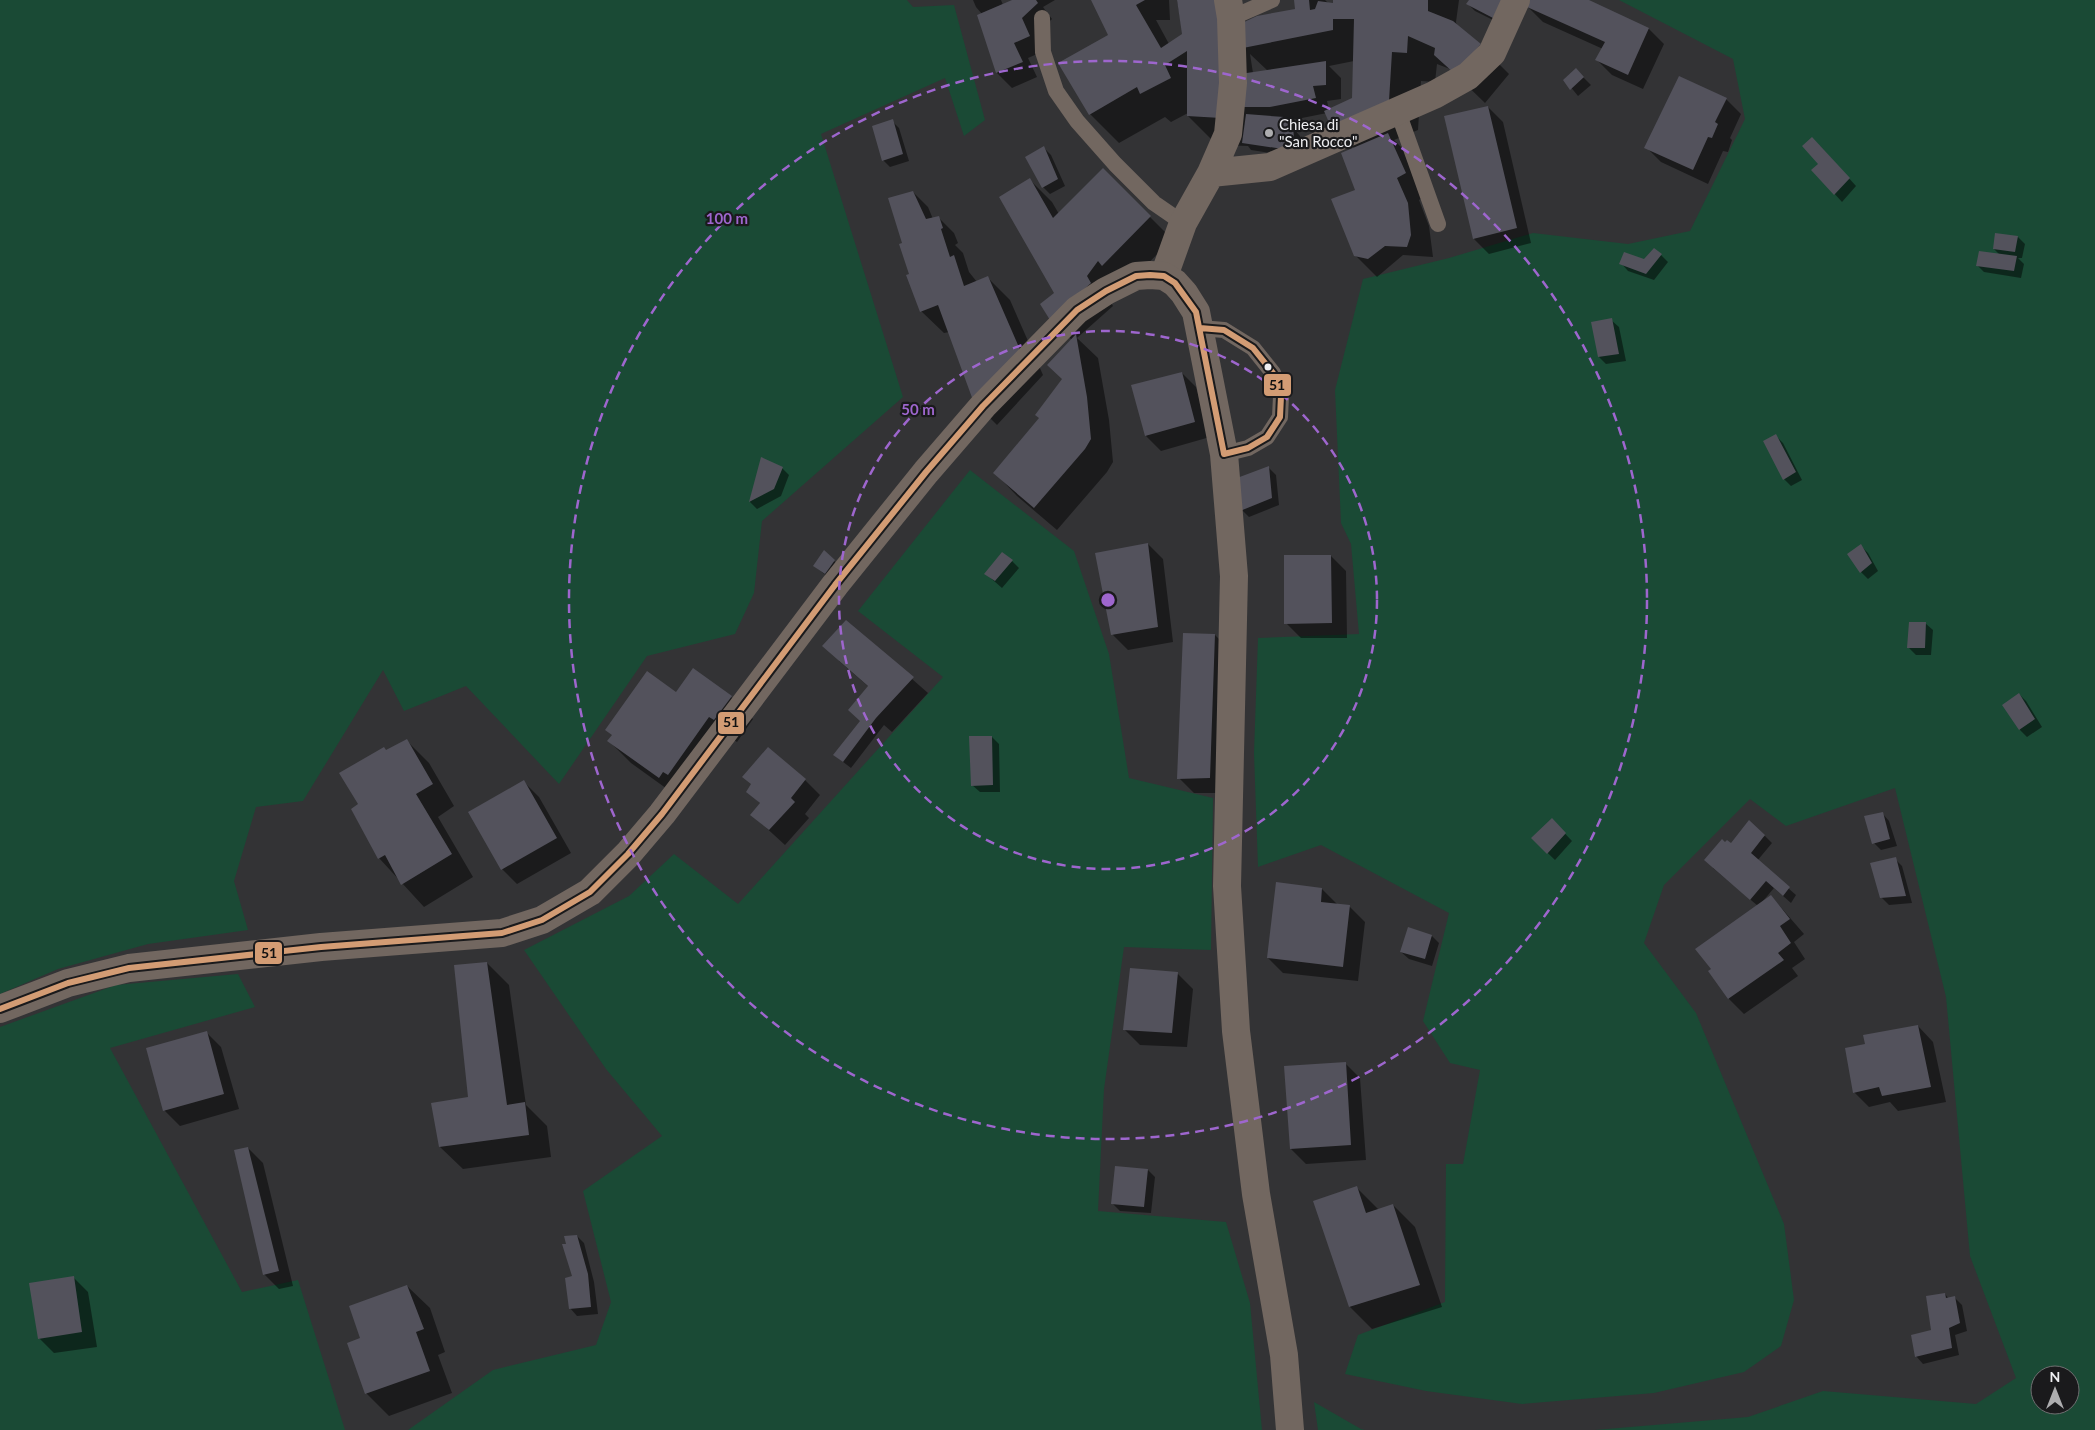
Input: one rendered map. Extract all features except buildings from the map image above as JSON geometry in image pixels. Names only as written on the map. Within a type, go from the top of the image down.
[{"type":"street","points":[[1210,173],[1270,167],[1434,96],[1468,76],[1492,53],[1516,0]]},
{"type":"street","points":[[1164,276],[1183,223],[1210,173],[1228,134],[1233,84],[1229,9]]},
{"type":"street","points":[[0,1009],[68,983],[129,968],[321,947],[502,934],[542,920],[590,892],[628,854],[662,814],[836,585],[926,472],[983,406],[1076,310],[1106,291],[1136,276],[1150,274],[1164,276],[1184,292],[1196,312],[1224,454],[1234,576],[1227,886],[1236,1031],[1256,1194],[1284,1355],[1290,1430]]},
{"type":"lane","points":[[1229,9],[1272,0]]},
{"type":"lane","points":[[1042,18],[1042,52],[1056,91],[1077,121],[1115,164],[1154,203],[1183,223]]},
{"type":"lane","points":[[1398,112],[1438,224]]},
{"type":"lane","points":[[1200,328],[1224,330],[1252,348],[1273,373],[1281,396],[1280,417],[1267,438],[1248,448],[1224,454]]},
{"type":"green space","points":[[0,0],[907,0],[913,7],[954,5],[985,120],[964,136],[945,78],[821,134],[903,397],[762,521],[754,593],[735,634],[647,656],[559,784],[466,686],[404,711],[383,670],[303,801],[256,807],[234,881],[248,930],[148,944],[58,969],[0,994]]},
{"type":"green space","points":[[1619,0],[2095,0],[2095,1430],[1595,1430],[1748,1417],[1823,1391],[1976,1404],[2016,1378],[1970,1256],[1946,997],[1895,788],[1786,826],[1750,799],[1664,885],[1644,943],[1696,1013],[1784,1224],[1794,1300],[1781,1346],[1744,1372],[1654,1393],[1522,1404],[1426,1391],[1345,1374],[1358,1335],[1445,1302],[1446,1164],[1463,1164],[1480,1070],[1450,1063],[1423,1021],[1449,913],[1321,845],[1258,867],[1254,753],[1258,638],[1359,634],[1351,544],[1341,523],[1335,390],[1363,279],[1449,258],[1533,233],[1628,244],[1690,231],[1745,119],[1733,59]]},
{"type":"green space","points":[[970,470],[1074,551],[1109,654],[1129,778],[1213,798],[1211,950],[1124,947],[1104,1089],[1098,1211],[1226,1222],[1250,1303],[1262,1430],[408,1430],[493,1370],[596,1345],[611,1302],[583,1191],[662,1136],[606,1069],[524,950],[629,896],[674,854],[738,904],[943,677],[858,611]]},
{"type":"green space","points":[[238,974],[255,1007],[110,1048],[242,1292],[298,1280],[345,1430],[0,1430],[0,1027],[116,985]]},
{"type":"green space","points":[[1314,1402],[1361,1429],[1365,1430],[1318,1430]]},
{"type":"transit line","name":"51","points":[[0,1009],[68,983],[129,968],[321,947],[502,933],[542,920],[590,892],[628,854],[662,814],[835,585],[926,472],[983,406],[1077,310],[1106,291],[1136,276],[1164,276],[1175,283],[1196,312],[1224,454]]},
{"type":"transit line","name":"51","points":[[1200,328],[1224,330],[1253,348],[1273,373],[1281,396],[1280,417],[1267,437],[1248,448],[1224,454]]},
{"type":"place","name":"Chiesa di \"San Rocco\"","points":[[1269,133]]}]
